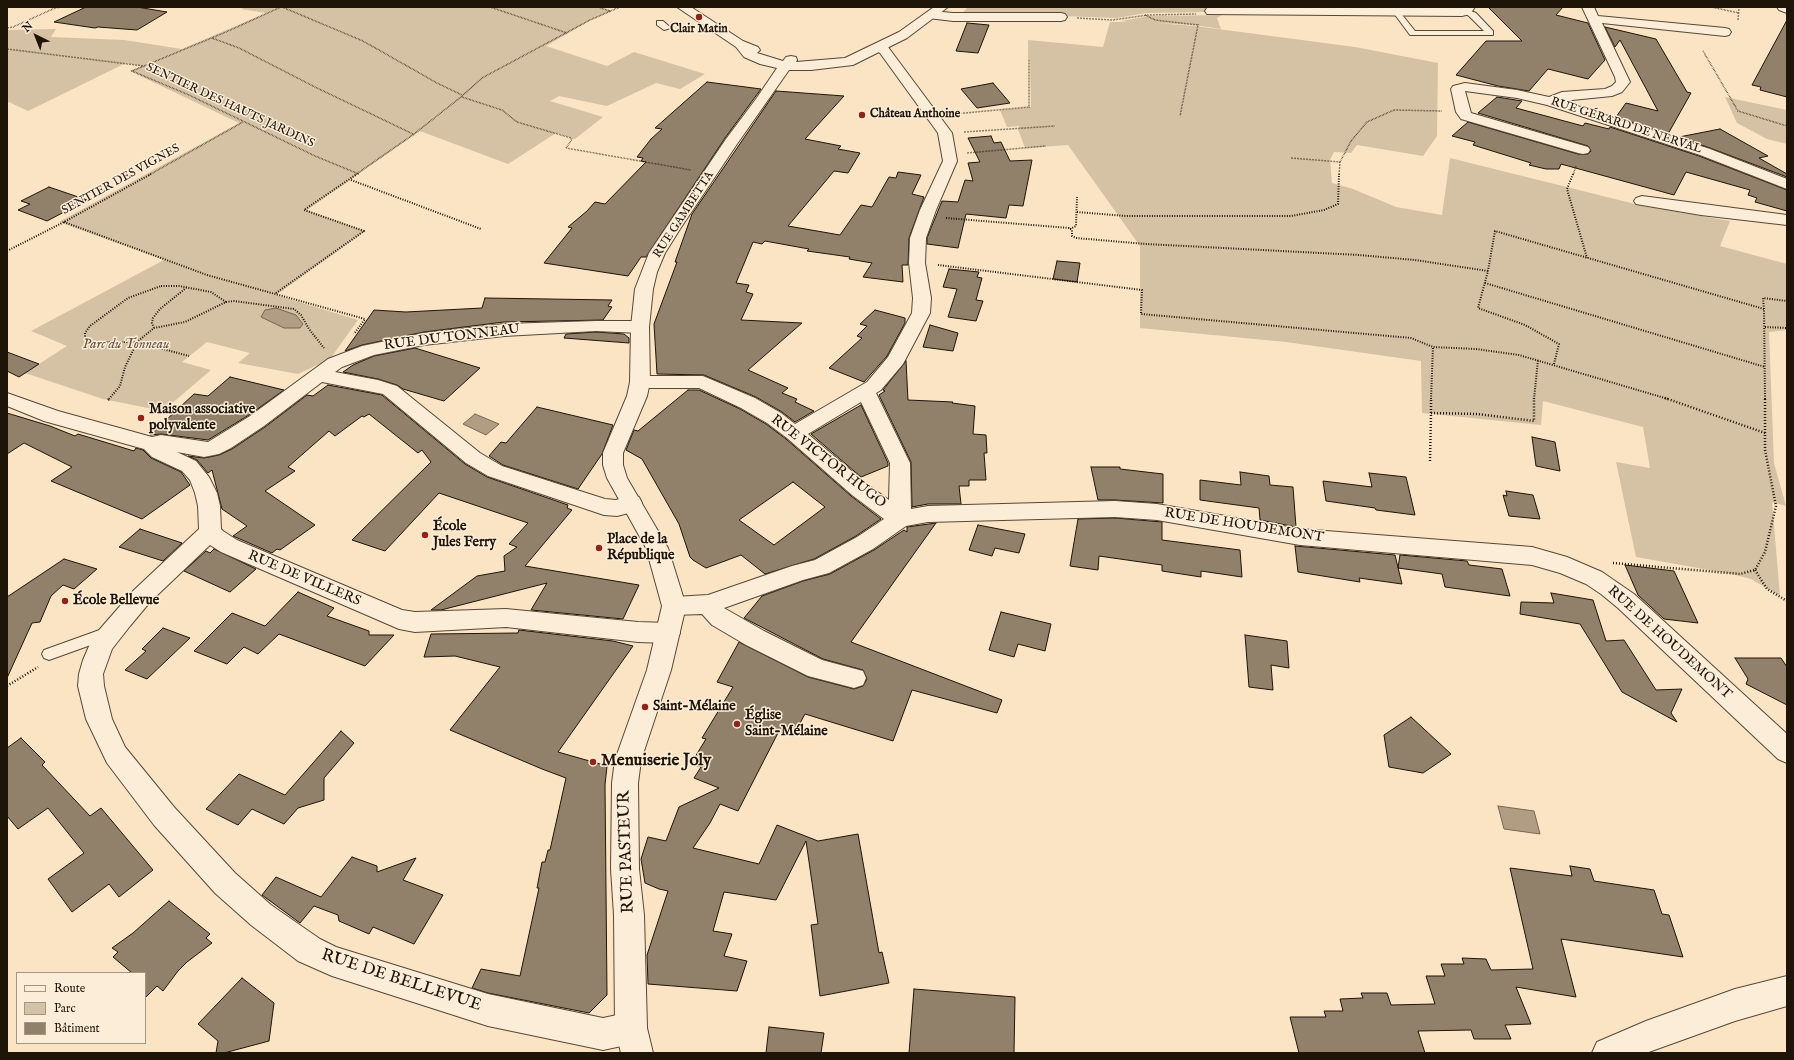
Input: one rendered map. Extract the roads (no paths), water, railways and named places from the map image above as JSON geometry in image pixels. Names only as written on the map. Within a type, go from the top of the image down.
[{"type":"street","points":[[683,7],[741,45],[750,54],[765,61],[789,63],[806,67],[848,62],[903,35],[942,7]]},
{"type":"street","points":[[1783,7],[1787,9]]},
{"type":"street","points":[[1211,11],[1339,9],[1396,12],[1467,9]]},
{"type":"street","points":[[1591,13],[1724,32]]},
{"type":"street","points":[[1551,102],[1562,96],[1613,92],[1621,86],[1622,77],[1591,13]]},
{"type":"street","points":[[932,15],[953,17],[1061,17]]},
{"type":"street","points":[[794,433],[866,392],[878,382],[896,360],[918,320],[922,298],[917,263],[918,238],[925,216],[950,161],[945,133],[934,116],[884,50],[874,50]]},
{"type":"street","name":"RUE GAMBETTA","points":[[631,503],[617,478],[613,465],[613,453],[637,396],[640,382],[640,327],[644,289],[649,272],[657,253],[789,63]]},
{"type":"street","name":"RUE GÉRARD DE NERVAL","points":[[1583,150],[1470,118],[1463,112],[1458,90],[1460,88],[1517,94],[1551,102],[1698,149],[1787,184]]},
{"type":"street","points":[[1642,201],[1701,210],[1787,220]]},
{"type":"street","name":"RUE DU TONNEAU","points":[[151,444],[161,442],[204,450],[212,449],[224,443],[257,421],[335,363],[356,354],[424,339],[504,330],[596,326],[640,327]]},
{"type":"street","points":[[318,375],[378,386],[390,390],[473,458],[496,471],[604,507],[617,508],[631,503],[656,548],[674,606],[668,633]]},
{"type":"street","name":"RUE VICTOR HUGO","points":[[640,382],[703,382],[748,403],[774,418],[794,433],[860,490],[900,519]]},
{"type":"street","points":[[866,392],[900,463],[900,519]]},
{"type":"street","points":[[7,399],[51,416],[151,444],[159,452],[189,466],[199,477],[206,493],[209,506],[210,532]]},
{"type":"street","name":"RUE DE HOUDEMONT","points":[[674,606],[709,604],[800,572],[820,567],[865,542],[900,519],[928,514],[1115,509],[1157,512],[1201,518],[1300,537],[1532,556],[1567,566],[1594,578],[1626,601],[1787,751]]},
{"type":"street","name":"RUE DE BELLEVUE","points":[[210,532],[142,596],[111,632],[94,660],[91,674],[91,686],[99,719],[116,755],[164,816],[224,883],[261,915],[310,950],[332,961],[488,1010],[634,1040]]},
{"type":"street","name":"RUE DE VILLERS","points":[[210,532],[229,546],[399,619],[416,622],[506,618],[638,632],[668,633]]},
{"type":"street","points":[[709,604],[713,612],[720,618],[817,670],[854,678]]},
{"type":"street","name":"RUE PASTEUR","points":[[634,1040],[629,915],[625,869],[625,783],[628,760],[659,670],[668,633]]},
{"type":"street","points":[[1608,1053],[1646,1037],[1735,1005],[1787,991]]},
{"type":"lane","points":[[1396,12],[1413,33],[1490,33],[1467,9]]},
{"type":"lane","points":[[660,23],[667,28]]},
{"type":"lane","points":[[45,659],[111,632]]},
{"type":"place","name":"Clair Matin","points":[[699,17]]},
{"type":"place","name":"Château Anthoine","points":[[862,115]]},
{"type":"place","name":"Maison associative polyvalente","points":[[141,418]]},
{"type":"place","name":"École Jules Ferry","points":[[425,535]]},
{"type":"place","name":"Place de la République","points":[[599,548]]},
{"type":"place","name":"École Bellevue","points":[[65,601]]},
{"type":"place","name":"Saint-Mélaine","points":[[645,707]]},
{"type":"place","name":"Église Saint-Mélaine","points":[[737,724]]},
{"type":"place","name":"Menuiserie Joly","points":[[593,762]]},
{"type":"park label","name":"Parc du Tonneau","points":[[126,345]]}]
